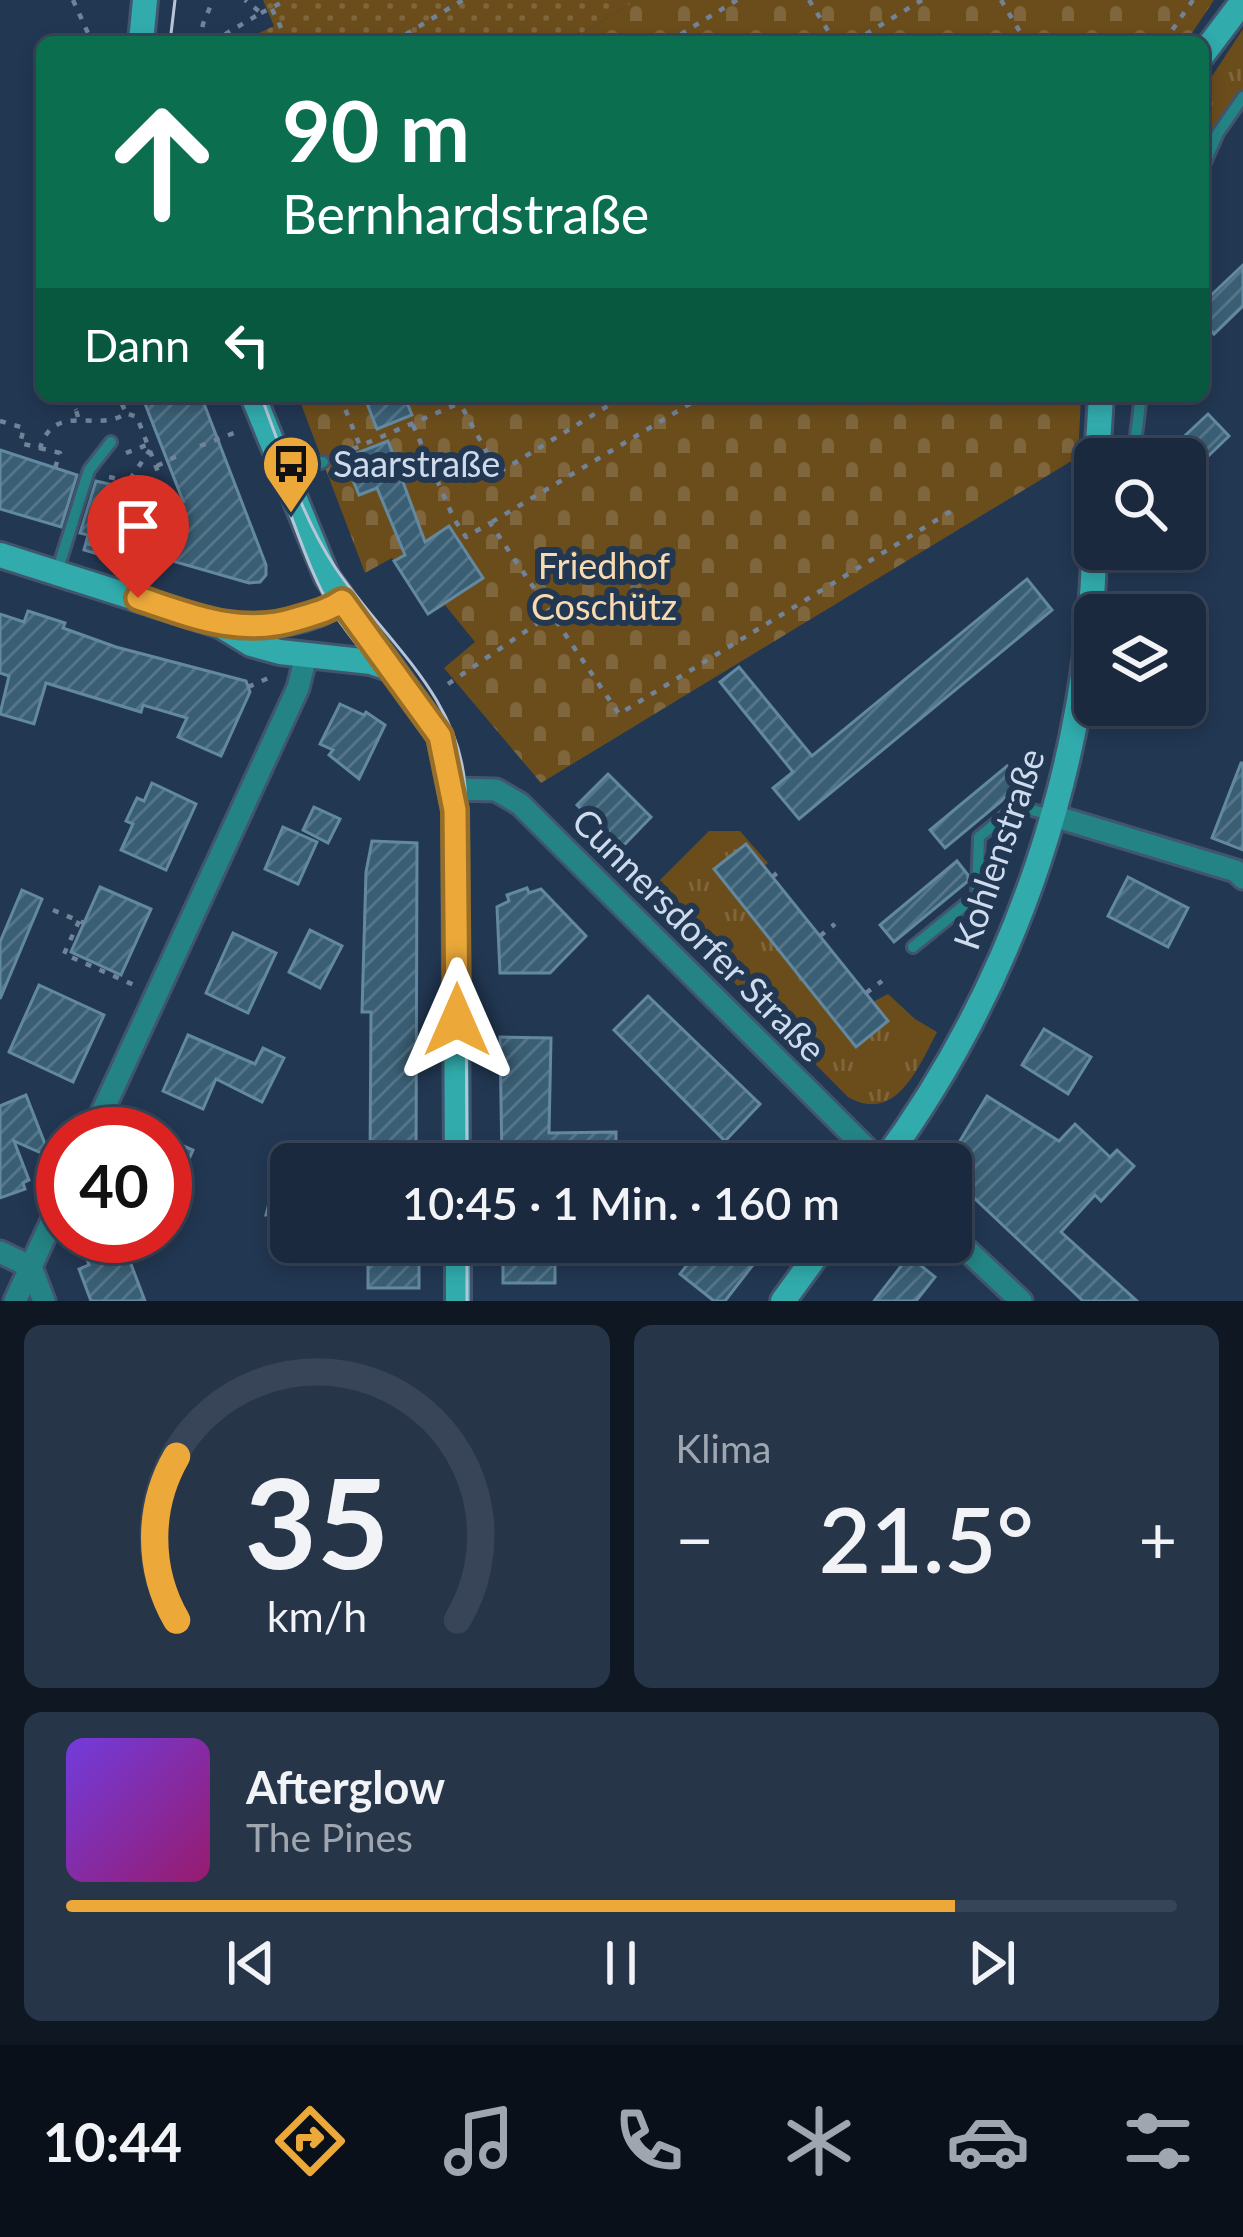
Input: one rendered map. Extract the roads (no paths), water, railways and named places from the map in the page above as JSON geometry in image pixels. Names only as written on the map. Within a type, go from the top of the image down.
[{"type":"street","points":[[142,36],[145,0]]},
{"type":"street","points":[[1209,46],[1243,1]]},
{"type":"street","points":[[255,402],[342,601],[440,736],[453,789],[458,1143]]},
{"type":"street","points":[[1098,438],[1101,402]]},
{"type":"street","points":[[0,555],[220,625],[251,644],[392,669]]},
{"type":"street","points":[[220,625],[279,625],[342,601]]},
{"type":"street","points":[[104,1107],[298,688],[305,656]]},
{"type":"street","name":"Kohlenstraße","points":[[897,1143],[964,1039],[1000,964],[1054,816],[1080,726]]},
{"type":"street","name":"Cunnersdorfer Straße","points":[[453,789],[496,790],[520,804],[861,1143]]},
{"type":"street","points":[[1054,816],[1236,871],[1243,878]]},
{"type":"street","points":[[0,1252],[31,1267],[44,1301]]},
{"type":"street","points":[[972,1255],[1021,1301]]},
{"type":"street","points":[[15,1301],[36,1256]]},
{"type":"street","points":[[458,1263],[458,1301]]},
{"type":"street","points":[[783,1301],[811,1263]]},
{"type":"lane","points":[[1209,153],[1243,97]]},
{"type":"lane","points":[[1136,438],[1140,402]]},
{"type":"lane","points":[[57,572],[89,470],[111,442]]},
{"type":"lane","points":[[284,476],[323,462]]},
{"type":"lane","points":[[913,947],[977,895],[980,837],[1017,806],[1054,816]]},
{"type":"tram line","points":[[171,36],[175,0]]},
{"type":"tram line","points":[[263,402],[323,547],[434,696],[460,754],[465,787],[467,1143]]},
{"type":"tram line","points":[[290,513],[335,615],[425,736],[438,762],[450,822]]},
{"type":"tram line","points":[[467,1263],[467,1301]]},
{"type":"place","name":"Saarstraße","points":[[291,515]]},
{"type":"park label","name":"Friedhof Coschütz","points":[[604,586]]}]
